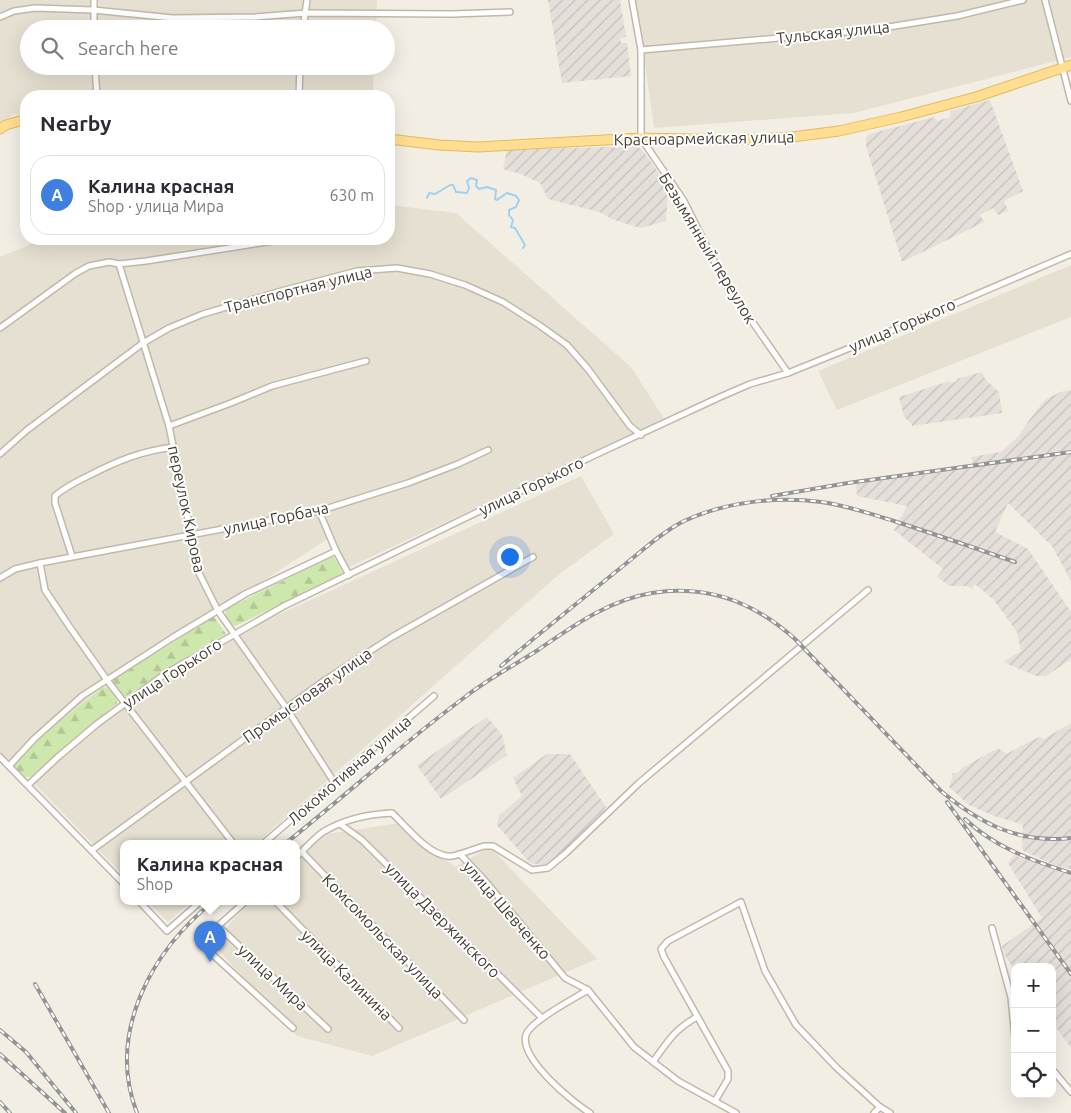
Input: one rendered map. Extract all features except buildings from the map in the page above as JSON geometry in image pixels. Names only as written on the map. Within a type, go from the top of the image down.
[{"type":"main road","name":"Красноармейская улица","points":[[395,140],[478,147],[641,138],[737,140],[792,138],[839,131],[902,117],[976,97],[1067,66]]},
{"type":"main road","points":[[0,129],[20,121]]},
{"type":"street","points":[[94,0],[94,20]]},
{"type":"street","points":[[305,20],[307,0]]},
{"type":"street","points":[[632,0],[641,50],[641,138]]},
{"type":"street","name":"Тульская улица","points":[[641,50],[870,30],[957,16],[1023,0]]},
{"type":"street","points":[[1045,0],[1067,66],[1071,101]]},
{"type":"street","points":[[0,17],[14,11],[35,8],[93,10],[172,18],[255,17],[306,13],[452,14],[510,12]]},
{"type":"street","points":[[95,75],[96,90]]},
{"type":"street","points":[[299,90],[300,75]]},
{"type":"street","name":"Безымянный переулок","points":[[641,138],[684,201],[724,281],[788,373]]},
{"type":"street","points":[[0,328],[76,273],[89,266],[108,262],[119,264],[246,245]]},
{"type":"street","name":"улица Горького","points":[[28,785],[71,745],[164,674],[284,606],[595,455],[750,384],[788,373],[877,337],[1071,254]]},
{"type":"street","name":"переулок Кирова","points":[[119,264],[170,426],[198,573],[218,611],[287,709],[334,782]]},
{"type":"street","name":"Транспортная улица","points":[[0,454],[28,430],[143,343],[169,328],[203,314],[358,271],[398,268],[430,274],[465,285],[502,302],[567,345],[588,369],[630,426],[640,435]]},
{"type":"street","points":[[170,426],[231,404],[272,386],[366,361]]},
{"type":"street","points":[[72,556],[55,503],[55,496],[64,488],[126,457],[157,449],[174,447]]},
{"type":"street","name":"улица Горбача","points":[[0,578],[15,568],[72,556],[319,511],[408,483],[458,464],[488,450]]},
{"type":"street","points":[[319,511],[336,551],[349,575]]},
{"type":"street","points":[[9,766],[34,739],[82,696],[245,594],[336,551]]},
{"type":"street","name":"Промысловая улица","points":[[92,850],[325,680],[392,637],[533,556]]},
{"type":"street","points":[[40,563],[46,590],[107,680],[231,840]]},
{"type":"street","points":[[460,854],[484,846],[493,846],[532,870],[548,868],[638,783],[868,590]]},
{"type":"street","name":"Локомотивная улица","points":[[267,840],[434,696]]},
{"type":"street","points":[[0,757],[120,880]]},
{"type":"street","name":"улица Шевченко","points":[[340,824],[374,814],[392,813],[435,852],[448,856],[460,854],[487,883],[565,978],[588,990]]},
{"type":"street","points":[[302,852],[322,833],[340,824]]},
{"type":"street","name":"улица Дзержинского","points":[[340,824],[362,840],[542,1018]]},
{"type":"street","name":"Комсомольская улица","points":[[302,852],[464,1020]]},
{"type":"street","points":[[715,1101],[728,1079],[728,1071],[661,949],[668,942],[741,902],[765,971],[796,1025],[837,1068],[880,1107],[890,1113]]},
{"type":"street","points":[[143,905],[168,931],[197,905]]},
{"type":"street","points":[[242,905],[201,944],[293,1028]]},
{"type":"street","name":"улица Калинина","points":[[279,905],[399,1028]]},
{"type":"street","name":"улица Мира","points":[[218,926],[328,1029]]},
{"type":"street","points":[[992,928],[1011,997],[1012,1008]]},
{"type":"street","points":[[590,1113],[577,1105],[536,1065],[527,1051],[526,1036],[531,1028],[542,1018],[588,990],[634,1047],[678,1081],[736,1113]]},
{"type":"street","points":[[653,1062],[674,1033],[697,1017]]},
{"type":"street","points":[[1056,1074],[1071,1092]]},
{"type":"street","points":[[874,1113],[880,1107]]},
{"type":"shaded area","points":[[0,0],[377,0],[376,20],[20,20],[20,75],[374,75],[373,90],[20,90],[20,115],[13,114],[0,126]]},
{"type":"shaded area","points":[[548,0],[620,0],[626,37],[620,38],[621,43],[627,43],[631,76],[562,83]]},
{"type":"shaded area","points":[[636,0],[1071,0],[1071,57],[854,113],[654,128]]},
{"type":"shaded area","points":[[990,100],[1023,191],[1004,201],[1008,211],[998,215],[993,208],[980,215],[984,222],[902,262],[866,146],[866,137],[869,134],[934,117],[937,121],[950,117],[951,111]]},
{"type":"shaded area","points":[[637,146],[656,169],[668,192],[666,221],[641,228],[614,220],[599,212],[548,199],[540,183],[521,174],[503,169],[507,150]]},
{"type":"shaded area","points":[[395,206],[456,213],[631,367],[665,420],[347,568],[329,538],[109,680],[10,767],[0,754],[0,257],[29,245],[395,245]]},
{"type":"shaded area","points":[[1071,265],[1071,317],[837,410],[818,371]]},
{"type":"shaded area","points":[[982,372],[985,379],[999,392],[1002,413],[912,426],[904,417],[899,397],[950,381],[951,383],[957,381],[957,379]]},
{"type":"shaded area","points":[[1071,390],[1071,581],[1052,546],[1008,503],[995,532],[1028,549],[1071,612],[1071,659],[1046,676],[1036,676],[1003,662],[1021,651],[1017,632],[994,600],[975,584],[972,589],[967,586],[950,586],[937,577],[943,569],[894,530],[907,506],[857,496],[856,484],[974,468],[971,457],[1001,452],[1018,437],[1045,400],[1060,392]]},
{"type":"shaded area","points":[[581,476],[614,534],[557,576],[260,840],[120,840],[120,872],[33,782],[125,704],[239,633]]},
{"type":"shaded area","points":[[487,717],[502,735],[507,755],[441,799],[417,765]]},
{"type":"shaded area","points":[[1071,723],[1071,869],[1056,866],[1022,850],[1023,826],[1021,824],[994,816],[969,805],[949,787],[952,773],[958,773],[962,768],[998,748],[1006,754],[1039,737],[1044,739]]},
{"type":"shaded area","points":[[547,754],[570,754],[606,807],[550,864],[534,864],[529,862],[497,825],[499,815],[522,796],[513,778]]},
{"type":"shaded area","points":[[400,823],[455,867],[490,847],[597,959],[372,1056],[297,1036],[212,943],[247,905],[300,905],[300,851],[314,836]]},
{"type":"shaded area","points":[[1014,855],[1071,876],[1071,1048],[1056,1027],[1056,963],[1011,964],[1005,956],[1002,946],[1042,918],[1008,863]]},
{"type":"shaded area","points":[[151,905],[187,905],[168,922]]},
{"type":"green space","points":[[332,557],[336,560],[343,574],[235,626],[228,621],[225,613],[226,609]]},
{"type":"green space","points":[[214,617],[226,634],[125,697],[122,696],[113,684],[114,679]]},
{"type":"green space","points":[[109,687],[117,703],[30,777],[24,777],[14,767],[14,763],[57,724],[102,688]]},
{"type":"waterway","points":[[427,198],[429,193],[435,194],[450,185],[453,185],[456,192],[467,193],[469,188],[467,181],[471,178],[477,180],[476,186],[479,189],[487,187],[496,190],[495,199],[497,200],[507,193],[516,196],[519,200],[516,207],[509,210],[509,215],[513,220],[511,227],[515,228],[525,245],[523,248]]},
{"type":"railway","points":[[772,496],[848,483],[1071,452]]},
{"type":"railway","points":[[501,666],[652,542],[684,521],[700,514],[734,505],[769,500],[804,500],[840,505],[894,521],[1015,562]]},
{"type":"railway","points":[[290,840],[419,732],[483,684],[578,623],[606,608],[636,596],[673,591],[692,591],[729,599],[747,606],[779,626],[795,639],[941,791],[970,813],[985,822],[1017,834],[1034,838],[1071,838]]},
{"type":"railway","points":[[947,802],[1071,974]]},
{"type":"railway","points":[[965,819],[988,838],[1001,845],[1028,858],[1071,873]]},
{"type":"railway","points":[[137,1113],[129,1083],[127,1053],[131,1024],[141,995],[154,969],[171,944],[210,905]]},
{"type":"railway","points":[[35,984],[109,1113]]},
{"type":"railway","points":[[0,1030],[26,1052],[76,1113]]},
{"type":"railway","points":[[0,1054],[65,1113]]},
{"type":"railway","points":[[0,1102],[10,1113]]},
{"type":"place","name":"Калина красная","points":[[210,962]]}]
